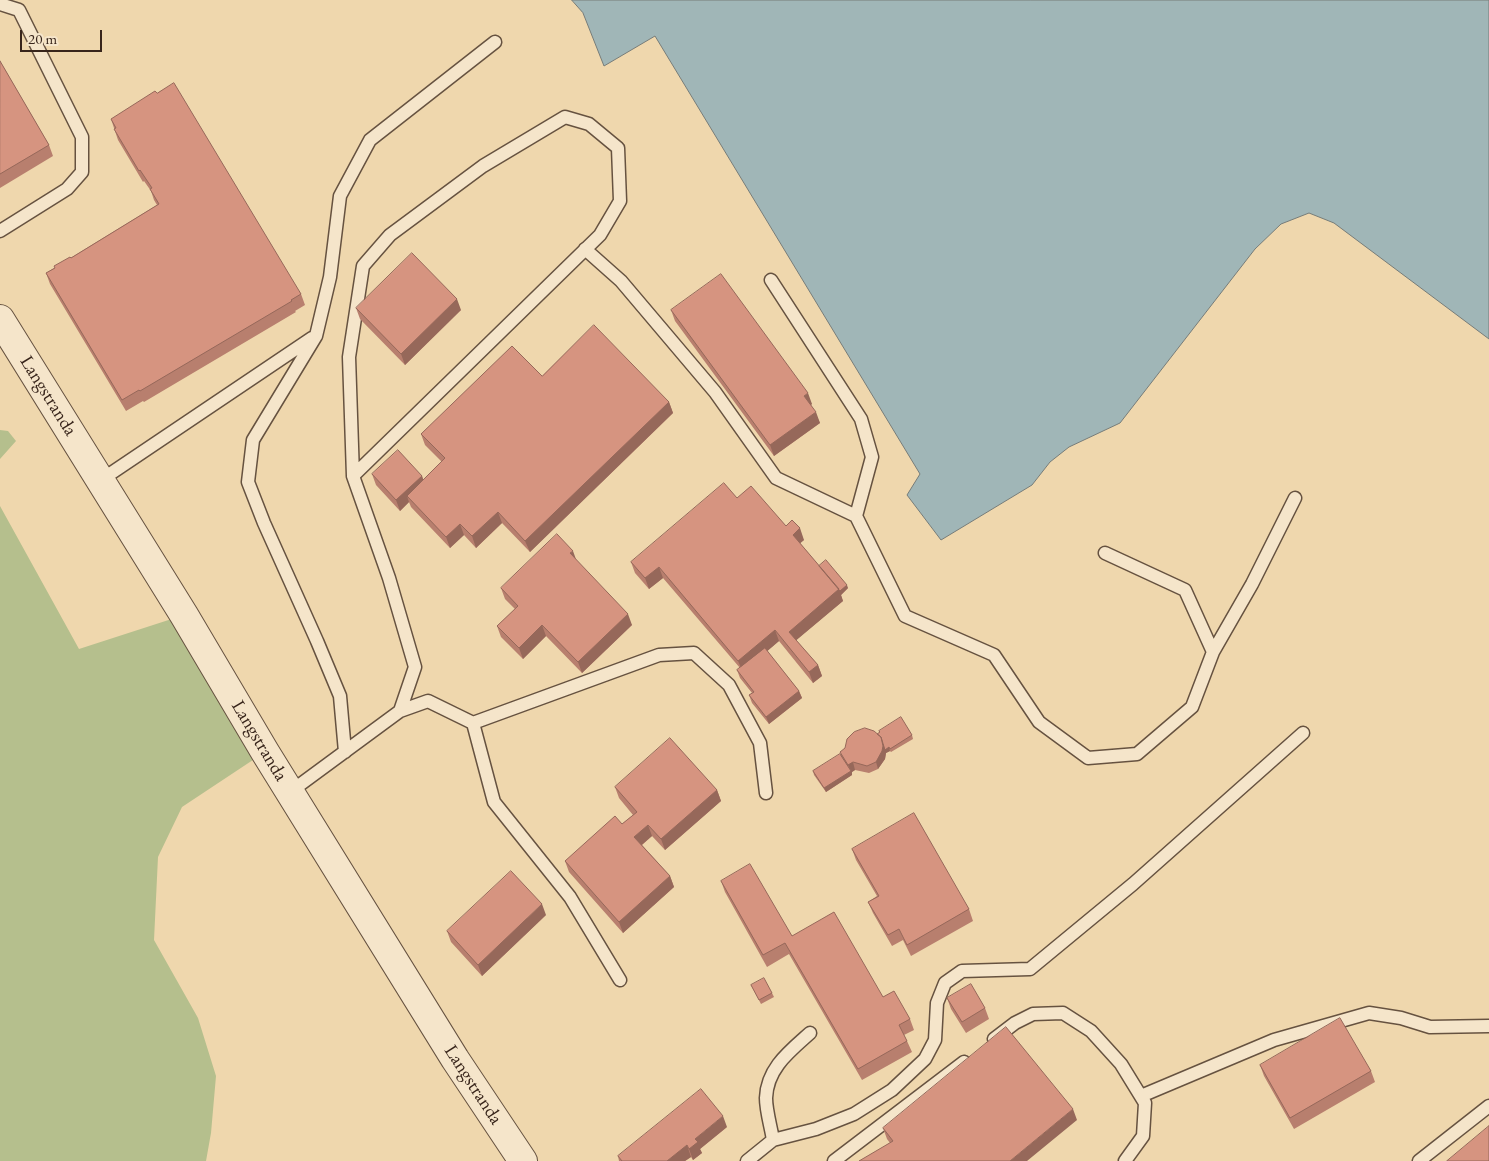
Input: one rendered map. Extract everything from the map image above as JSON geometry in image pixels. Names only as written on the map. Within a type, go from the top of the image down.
[{"type":"street","name":"Langstranda","points":[[0,319],[101,480],[455,1059],[523,1161]]},
{"type":"lane","points":[[0,4],[19,10],[82,137],[82,172],[67,189],[0,230]]},
{"type":"lane","points":[[345,752],[340,696],[248,482],[253,440],[316,336],[330,277],[340,196],[370,140],[494,42]]},
{"type":"lane","points":[[353,476],[600,234],[620,201],[618,148],[589,124],[566,117],[483,166],[390,235],[364,266],[349,357],[353,476],[389,578],[415,667],[400,711]]},
{"type":"lane","points":[[585,249],[621,281],[702,377],[776,478],[856,516],[905,616],[994,655],[1039,722],[1088,758],[1137,754],[1192,707],[1213,652],[1252,584],[1295,498]]},
{"type":"lane","points":[[771,280],[861,419],[872,458],[856,516]]},
{"type":"lane","points":[[101,480],[316,336]]},
{"type":"lane","points":[[1104,553],[1185,590],[1213,652]]},
{"type":"lane","points":[[290,792],[400,711],[428,701],[472,723],[659,654],[694,653],[729,685],[760,743],[766,793]]},
{"type":"lane","points":[[472,723],[494,802],[570,897],[620,980]]},
{"type":"lane","points":[[747,1161],[773,1140],[816,1129],[854,1114],[892,1090],[925,1059],[935,1040],[938,1003],[945,983],[962,971],[1030,969],[1134,884],[1303,733]]},
{"type":"lane","points":[[834,1161],[1014,1023],[1034,1014],[1064,1013],[1091,1031],[1120,1064],[1145,1103],[1144,1136],[1125,1161]]},
{"type":"lane","points":[[1140,1096],[1274,1040],[1369,1013],[1401,1018],[1430,1027],[1489,1026]]},
{"type":"lane","points":[[773,1140],[766,1099],[768,1080],[782,1058],[810,1033]]},
{"type":"lane","points":[[1420,1161],[1489,1106]]},
{"type":"green space","points":[[0,430],[8,431],[16,441],[0,459]]},
{"type":"green space","points":[[0,506],[79,649],[184,615],[265,752],[182,807],[158,857],[154,940],[198,1018],[216,1076],[211,1133],[206,1161],[0,1161]]},
{"type":"shaded area","points":[[572,0],[1489,0],[1489,339],[1334,223],[1309,213],[1281,224],[1255,249],[1120,423],[1069,447],[1050,462],[1032,485],[941,540],[907,495],[920,474],[655,36],[604,66],[583,13]]},
{"type":"building","points":[[0,61],[49,145],[0,174]]},
{"type":"building","points":[[174,83],[301,294],[122,400],[46,273],[55,268],[54,266],[71,258],[159,204],[150,189],[152,188],[139,171],[114,129],[116,128],[111,119],[155,91],[157,93]]},
{"type":"building","points":[[412,253],[457,299],[401,354],[356,308]]},
{"type":"building","points":[[721,274],[808,393],[804,396],[816,412],[770,445],[671,310]]},
{"type":"building","points":[[594,325],[669,402],[525,541],[498,512],[472,536],[460,524],[446,537],[407,496],[445,458],[421,434],[512,346],[542,376]]},
{"type":"building","points":[[398,450],[422,476],[396,500],[372,474]]},
{"type":"building","points":[[724,483],[737,498],[751,486],[786,526],[792,520],[800,528],[793,535],[839,589],[789,632],[818,665],[809,672],[775,630],[738,661],[659,567],[645,578],[631,562]]},
{"type":"building","points":[[557,534],[573,551],[570,553],[628,614],[578,662],[542,625],[519,648],[497,626],[518,606],[501,588]]},
{"type":"building","points":[[826,560],[847,585],[840,591],[819,566]]},
{"type":"building","points":[[765,648],[799,691],[766,717],[749,695],[754,692],[737,670]]},
{"type":"building","points":[[901,717],[912,735],[890,749],[889,747],[885,750],[881,737],[877,734]]},
{"type":"building","points":[[865,728],[874,731],[881,737],[882,751],[876,762],[867,766],[853,762],[848,765],[840,752],[845,748],[847,739],[854,732]]},
{"type":"building","points":[[670,738],[717,790],[661,839],[648,825],[634,837],[670,876],[619,922],[565,861],[615,816],[622,824],[637,812],[615,787]]},
{"type":"building","points":[[840,754],[851,771],[824,788],[813,771]]},
{"type":"building","points":[[914,813],[969,909],[907,945],[899,929],[888,935],[868,902],[879,896],[852,849]]},
{"type":"building","points":[[750,864],[792,936],[834,912],[883,997],[894,991],[910,1019],[899,1025],[907,1041],[858,1069],[785,943],[763,955],[721,881]]},
{"type":"building","points":[[511,871],[542,904],[478,965],[447,931]]},
{"type":"building","points":[[764,978],[772,993],[759,1000],[751,985]]},
{"type":"building","points":[[971,984],[985,1008],[962,1022],[947,998]]},
{"type":"building","points":[[1340,1018],[1371,1071],[1290,1118],[1260,1065]]},
{"type":"building","points":[[1006,1027],[1073,1109],[1010,1161],[859,1161],[893,1141],[883,1128]]},
{"type":"building","points":[[701,1089],[723,1116],[695,1139],[698,1142],[689,1149],[687,1145],[667,1161],[622,1161],[618,1156]]},
{"type":"building","points":[[1489,1126],[1489,1161],[1447,1161]]}]
